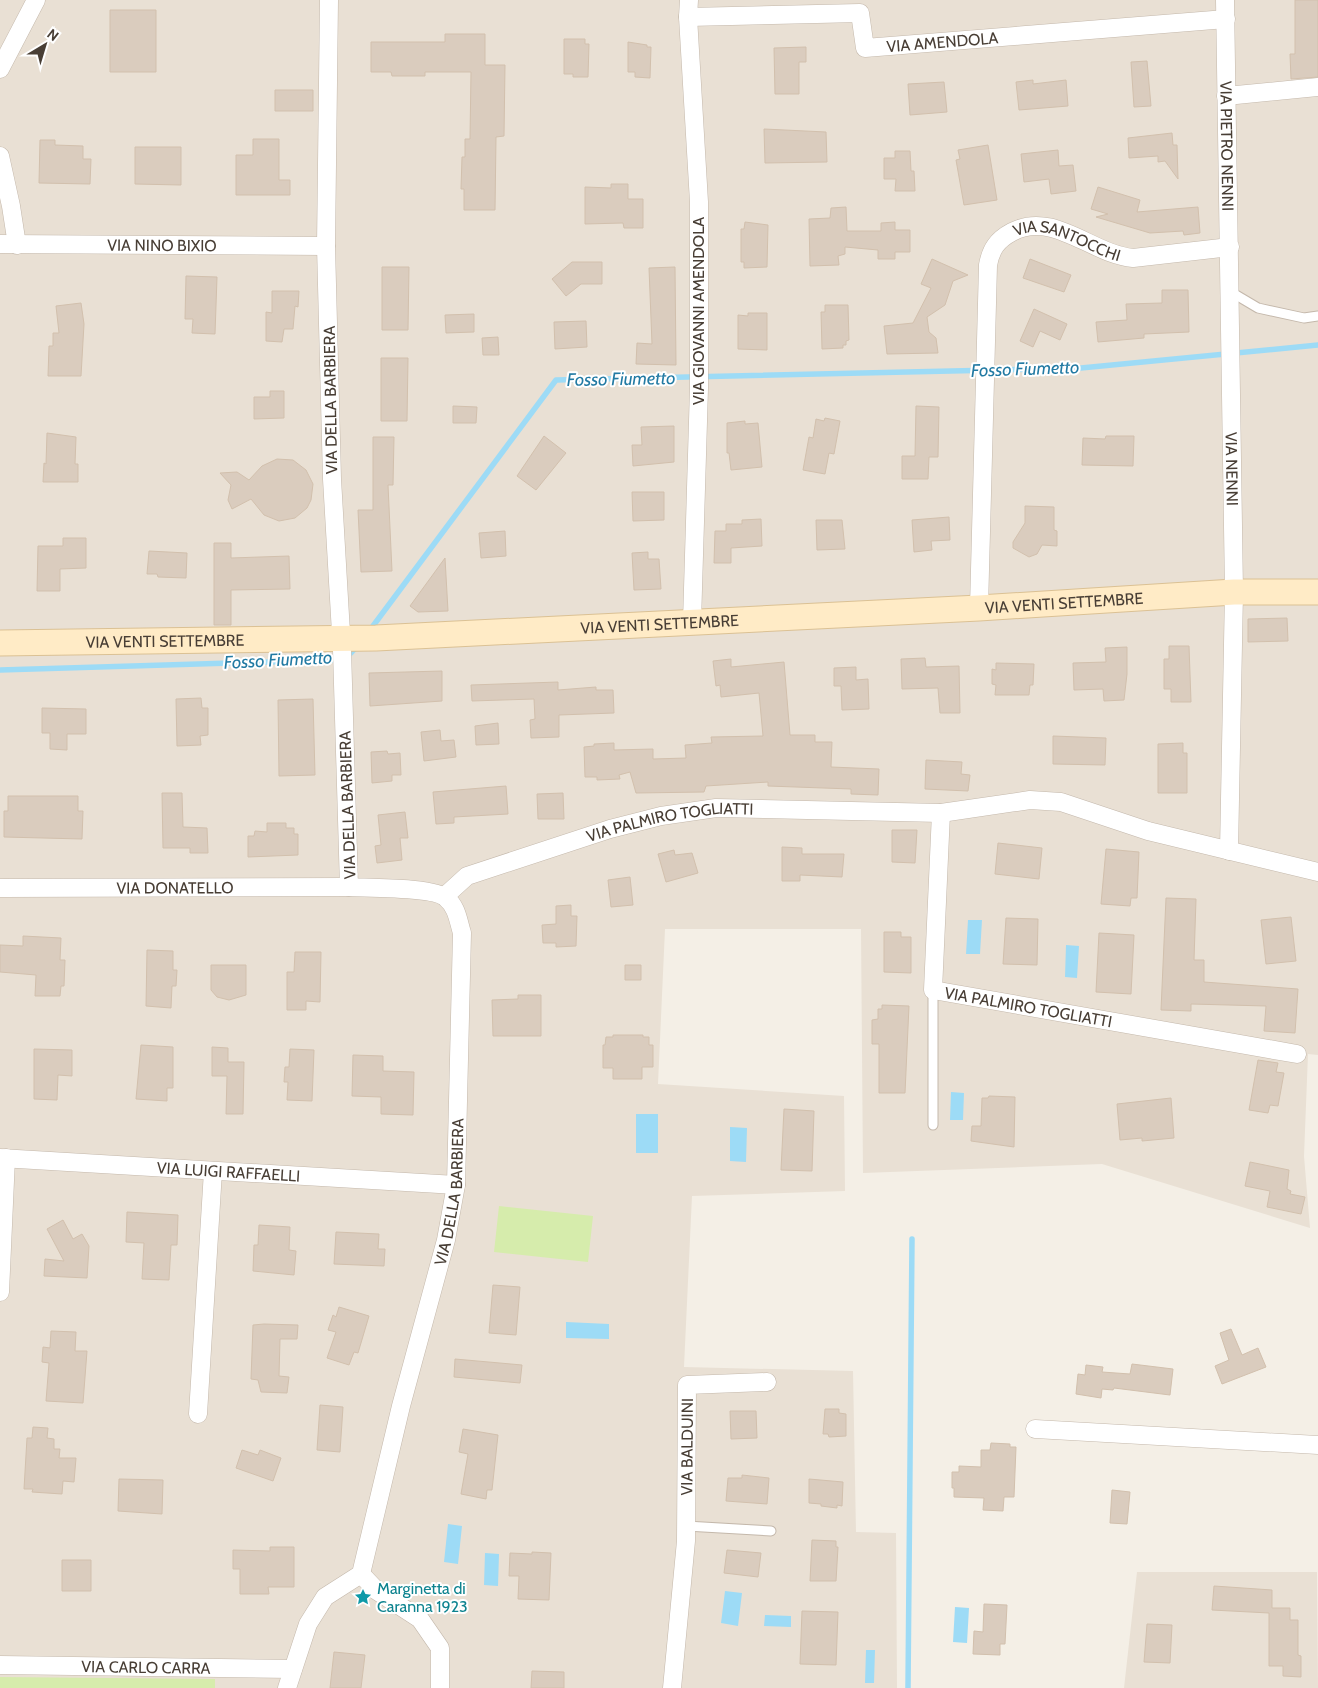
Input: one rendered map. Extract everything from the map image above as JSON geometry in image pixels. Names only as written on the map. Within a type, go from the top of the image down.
[{"type":"street","points":[[0,69],[36,0]]},
{"type":"street","name":"VIA DELLA BARBIERA","points":[[329,0],[326,246],[332,479],[354,641],[343,673],[349,887],[430,891],[445,896],[456,909],[462,933],[456,1185],[446,1240],[401,1406],[361,1574]]},
{"type":"street","name":"VIA PIETRO NENNI","points":[[1226,0],[1231,344]]},
{"type":"street","name":"VIA AMENDOLA","points":[[688,9],[860,13],[865,48],[1226,19]]},
{"type":"street","name":"VIA GIOVANNI AMENDOLA","points":[[688,9],[698,202],[698,388],[692,622]]},
{"type":"street","points":[[1226,96],[1318,87]]},
{"type":"street","points":[[0,156],[11,206],[8,245]]},
{"type":"street","name":"VIA SANTOCCHI","points":[[979,608],[987,380],[988,265],[990,252],[1005,235],[1019,228],[1036,224],[1053,227],[1107,253],[1126,257],[1230,247]]},
{"type":"street","name":"VIA NINO BIXIO","points":[[8,245],[326,246]]},
{"type":"street","name":"VIA NENNI","points":[[1229,850],[1234,592],[1231,344]]},
{"type":"street","name":"VIA VENTI SETTEMBRE","points":[[0,643],[354,641],[979,608],[1234,592],[1318,592]]},
{"type":"street","name":"VIA PALMIRO TOGLIATTI","points":[[445,896],[467,876],[610,829],[661,816],[716,808],[941,813],[1030,800],[1061,802],[1148,831],[1318,872]]},
{"type":"street","name":"VIA PALMIRO TOGLIATTI","points":[[941,813],[934,990],[1297,1054]]},
{"type":"street","name":"VIA DONATELLO","points":[[0,888],[349,887]]},
{"type":"street","points":[[0,1292],[3,1158]]},
{"type":"street","name":"VIA LUIGI RAFFAELLI","points":[[3,1158],[456,1185]]},
{"type":"street","points":[[198,1414],[213,1171]]},
{"type":"street","name":"VIA BALDUINI","points":[[672,1688],[686,1526],[687,1385],[767,1382]]},
{"type":"street","points":[[1035,1429],[1318,1445]]},
{"type":"street","points":[[287,1688],[308,1624],[325,1596],[361,1574],[377,1591],[420,1619],[440,1648],[440,1688]]},
{"type":"street","name":"VIA CARLO CARRA","points":[[0,1665],[293,1669]]},
{"type":"lane","points":[[1231,292],[1258,308],[1304,318],[1318,316]]},
{"type":"lane","points":[[933,1125],[934,990]]},
{"type":"lane","points":[[686,1526],[771,1530]]},
{"type":"shaded area","points":[[0,0],[1318,0],[1318,1055],[1308,1054],[1304,1156],[1310,1228],[1102,1164],[863,1173],[861,929],[665,929],[658,1084],[844,1096],[845,1191],[692,1196],[684,1367],[853,1371],[856,1532],[896,1533],[897,1688],[0,1688]]},
{"type":"shaded area","points":[[1137,1572],[1317,1572],[1318,1688],[1124,1688]]},
{"type":"green space","points":[[499,1206],[593,1216],[588,1262],[494,1252]]},
{"type":"green space","points":[[0,1677],[215,1679],[215,1688],[0,1688]]},
{"type":"water","points":[[968,920],[982,920],[980,954],[966,954]]},
{"type":"water","points":[[1066,945],[1079,946],[1077,978],[1065,977]]},
{"type":"water","points":[[951,1092],[964,1093],[963,1120],[950,1120]]},
{"type":"water","points":[[636,1114],[658,1114],[658,1153],[636,1153]]},
{"type":"water","points":[[730,1127],[747,1128],[746,1162],[730,1161]]},
{"type":"water","points":[[566,1322],[609,1324],[609,1339],[566,1338]]},
{"type":"water","points":[[448,1524],[462,1526],[458,1564],[444,1562]]},
{"type":"water","points":[[485,1553],[499,1554],[498,1586],[484,1585]]},
{"type":"water","points":[[725,1591],[742,1593],[738,1626],[721,1623]]},
{"type":"water","points":[[955,1607],[969,1608],[967,1643],[953,1642]]},
{"type":"water","points":[[765,1615],[791,1616],[791,1627],[764,1626]]},
{"type":"water","points":[[866,1650],[875,1650],[874,1683],[865,1683]]},
{"type":"building","points":[[1295,0],[1318,0],[1318,77],[1291,79],[1290,54],[1295,54]]},
{"type":"building","points":[[110,10],[156,10],[156,72],[110,72]]},
{"type":"building","points":[[445,34],[485,34],[485,65],[505,65],[504,136],[496,137],[495,210],[464,210],[464,189],[461,189],[462,157],[465,157],[465,139],[470,139],[471,72],[425,72],[425,76],[392,76],[391,72],[371,72],[371,42],[445,42]]},
{"type":"building","points":[[564,39],[585,39],[585,44],[589,44],[588,77],[573,77],[573,74],[564,74]]},
{"type":"building","points":[[628,42],[651,47],[650,78],[635,77],[635,72],[628,72]]},
{"type":"building","points":[[806,47],[806,62],[799,62],[799,94],[775,94],[774,48]]},
{"type":"building","points":[[1147,61],[1151,106],[1134,107],[1131,62]]},
{"type":"building","points":[[1033,80],[1033,84],[1066,80],[1068,106],[1019,110],[1016,82]]},
{"type":"building","points":[[944,82],[947,112],[910,115],[908,84]]},
{"type":"building","points":[[275,90],[313,90],[313,111],[275,111]]},
{"type":"building","points":[[764,129],[826,132],[827,162],[765,163]]},
{"type":"building","points":[[1172,133],[1173,145],[1177,145],[1178,179],[1165,161],[1158,162],[1158,156],[1129,158],[1128,138]]},
{"type":"building","points":[[253,139],[279,139],[279,180],[290,180],[290,195],[236,195],[236,155],[253,155]]},
{"type":"building","points":[[40,140],[55,140],[55,145],[83,146],[83,159],[91,159],[90,184],[39,183]]},
{"type":"building","points":[[988,145],[997,200],[964,205],[956,160],[960,159],[958,150]]},
{"type":"building","points":[[135,147],[181,147],[181,185],[135,184]]},
{"type":"building","points":[[1058,150],[1059,166],[1073,165],[1076,191],[1051,194],[1049,179],[1024,182],[1021,154]]},
{"type":"building","points":[[895,151],[910,151],[915,191],[895,191],[896,179],[884,179],[884,158],[895,158]]},
{"type":"building","points":[[611,184],[628,184],[628,199],[643,199],[643,228],[624,228],[623,223],[585,224],[585,187],[611,188]]},
{"type":"building","points":[[1098,187],[1140,200],[1137,212],[1198,207],[1200,233],[1184,235],[1183,231],[1150,233],[1096,217],[1108,214],[1091,209]]},
{"type":"building","points":[[846,207],[847,231],[881,231],[881,223],[895,222],[895,230],[910,230],[910,252],[895,252],[895,259],[878,259],[878,250],[845,247],[845,254],[838,256],[839,265],[810,266],[809,219],[830,218],[831,208]]},
{"type":"building","points":[[745,222],[768,225],[767,267],[744,268],[744,262],[741,262],[741,229],[744,229]]},
{"type":"building","points":[[932,259],[968,275],[953,281],[945,305],[927,317],[929,332],[936,338],[938,353],[887,354],[884,326],[913,323],[931,288],[921,284]]},
{"type":"building","points":[[1030,259],[1071,275],[1064,292],[1023,278]]},
{"type":"building","points":[[572,262],[602,262],[602,284],[581,284],[566,296],[552,279]]},
{"type":"building","points":[[382,267],[409,267],[408,330],[382,330]]},
{"type":"building","points":[[675,267],[676,365],[636,364],[637,343],[652,344],[649,268]]},
{"type":"building","points":[[186,276],[217,277],[215,334],[192,333],[193,319],[185,319]]},
{"type":"building","points":[[1162,290],[1188,290],[1189,332],[1144,334],[1144,338],[1098,342],[1096,322],[1127,320],[1126,304],[1162,303]]},
{"type":"building","points":[[272,291],[299,291],[298,307],[295,306],[293,329],[284,329],[282,342],[266,341],[266,312],[272,313]]},
{"type":"building","points":[[81,303],[84,324],[81,376],[48,376],[49,346],[53,346],[53,333],[59,333],[56,306]]},
{"type":"building","points":[[825,305],[848,305],[849,340],[846,341],[846,345],[843,345],[843,348],[822,349],[821,312],[825,312]]},
{"type":"building","points":[[1034,309],[1067,324],[1060,340],[1040,331],[1033,347],[1020,341]]},
{"type":"building","points":[[748,313],[767,313],[767,350],[738,349],[738,315],[748,316]]},
{"type":"building","points":[[474,314],[474,332],[446,333],[445,315]]},
{"type":"building","points":[[586,321],[587,347],[555,349],[554,322]]},
{"type":"building","points":[[498,337],[499,355],[483,355],[482,338]]},
{"type":"building","points":[[381,358],[408,358],[407,421],[381,421]]},
{"type":"building","points":[[270,391],[284,391],[284,418],[254,419],[254,397],[270,397]]},
{"type":"building","points":[[453,406],[477,407],[476,423],[453,423]]},
{"type":"building","points":[[916,406],[939,407],[938,457],[929,457],[928,479],[902,479],[902,456],[915,456]]},
{"type":"building","points":[[825,418],[840,421],[834,454],[829,453],[825,474],[803,470],[809,437],[813,438],[816,419],[824,421]]},
{"type":"building","points":[[745,421],[745,424],[758,423],[762,467],[731,470],[729,453],[727,453],[727,423]]},
{"type":"building","points":[[674,426],[674,462],[633,466],[632,445],[642,445],[641,427]]},
{"type":"building","points":[[47,433],[76,437],[75,464],[78,464],[78,482],[43,482],[44,463],[46,464]]},
{"type":"building","points":[[544,436],[566,453],[536,490],[517,476]]},
{"type":"building","points":[[1106,436],[1134,436],[1133,466],[1082,465],[1083,438],[1105,439]]},
{"type":"building","points":[[373,437],[394,437],[393,485],[388,485],[392,571],[361,572],[358,510],[373,510]]},
{"type":"building","points":[[277,459],[293,460],[306,470],[313,484],[311,500],[307,508],[295,518],[279,521],[264,515],[251,499],[232,509],[228,500],[231,485],[220,473],[237,472],[249,480],[262,466]]},
{"type":"building","points":[[632,492],[664,492],[664,520],[633,521]]},
{"type":"building","points":[[1025,506],[1054,507],[1054,530],[1057,531],[1057,546],[1042,545],[1037,554],[1029,557],[1013,548],[1013,542],[1025,523]]},
{"type":"building","points":[[949,517],[950,540],[931,541],[932,550],[914,552],[912,520]]},
{"type":"building","points":[[761,519],[762,546],[731,548],[731,563],[714,563],[715,531],[726,531],[726,524],[742,524],[742,520]]},
{"type":"building","points":[[816,520],[842,520],[845,549],[817,550]]},
{"type":"building","points":[[505,531],[506,556],[481,558],[479,533]]},
{"type":"building","points":[[63,538],[86,538],[86,568],[60,569],[60,591],[37,591],[38,546],[63,546]]},
{"type":"building","points":[[214,543],[231,543],[231,558],[289,556],[290,589],[231,590],[231,625],[214,625]]},
{"type":"building","points":[[149,551],[187,553],[186,578],[158,577],[157,574],[147,574]]},
{"type":"building","points":[[648,552],[648,559],[659,559],[661,589],[634,590],[632,553]]},
{"type":"building","points":[[445,558],[448,611],[418,612],[410,606]]},
{"type":"building","points":[[1287,618],[1288,641],[1248,642],[1248,619]]},
{"type":"building","points":[[1169,646],[1189,646],[1191,702],[1171,702],[1171,689],[1164,689],[1164,659],[1169,659]]},
{"type":"building","points":[[1127,647],[1127,674],[1124,700],[1104,701],[1103,689],[1074,690],[1073,663],[1106,662],[1105,648]]},
{"type":"building","points":[[925,658],[926,667],[959,666],[960,713],[940,713],[938,688],[902,689],[901,659]]},
{"type":"building","points":[[731,659],[731,667],[784,662],[790,735],[815,735],[815,742],[832,742],[831,767],[879,769],[878,795],[851,794],[851,789],[768,786],[768,782],[706,786],[704,792],[636,793],[630,772],[619,775],[620,779],[597,780],[597,777],[585,777],[584,747],[594,746],[594,744],[614,743],[614,750],[653,749],[653,759],[686,758],[685,745],[712,743],[711,737],[763,736],[759,693],[721,697],[720,685],[716,686],[713,661]]},
{"type":"building","points":[[996,663],[1034,664],[1033,685],[1030,685],[1029,695],[995,695],[996,685],[992,684],[992,669],[996,670]]},
{"type":"building","points":[[856,667],[856,680],[868,679],[869,709],[842,710],[841,686],[834,686],[834,668]]},
{"type":"building","points":[[442,671],[442,701],[370,706],[369,673]]},
{"type":"building","points":[[558,682],[558,690],[596,687],[596,690],[613,690],[614,713],[559,715],[559,737],[531,738],[530,720],[535,719],[534,699],[472,701],[471,685]]},
{"type":"building","points":[[201,698],[202,708],[208,708],[208,735],[200,736],[201,745],[177,746],[176,699]]},
{"type":"building","points":[[313,699],[315,775],[279,776],[278,700]]},
{"type":"building","points":[[42,708],[86,709],[86,734],[67,734],[67,750],[50,749],[50,733],[42,733]]},
{"type":"building","points":[[498,723],[499,744],[476,745],[475,726]]},
{"type":"building","points":[[440,730],[441,741],[454,740],[456,757],[424,761],[421,732]]},
{"type":"building","points":[[1053,736],[1106,738],[1105,765],[1053,764]]},
{"type":"building","points":[[1183,743],[1183,753],[1187,753],[1187,793],[1158,793],[1158,744]]},
{"type":"building","points":[[387,751],[388,754],[400,753],[401,775],[392,775],[392,781],[372,783],[371,752]]},
{"type":"building","points":[[926,760],[962,762],[961,774],[970,775],[968,791],[925,789]]},
{"type":"building","points":[[506,786],[508,814],[454,817],[454,823],[436,824],[433,792]]},
{"type":"building","points":[[162,793],[182,793],[183,827],[207,828],[208,853],[190,853],[190,848],[163,848]]},
{"type":"building","points":[[563,793],[564,819],[538,819],[537,794]]},
{"type":"building","points":[[8,796],[78,796],[78,811],[83,811],[82,839],[4,837],[4,811],[8,811]]},
{"type":"building","points":[[405,812],[408,838],[400,838],[402,860],[377,863],[375,846],[381,845],[378,815]]},
{"type":"building","points":[[267,823],[286,823],[286,828],[294,828],[294,834],[298,834],[298,855],[248,857],[248,836],[254,836],[255,831],[267,832]]},
{"type":"building","points":[[892,830],[917,830],[915,863],[892,862]]},
{"type":"building","points":[[998,843],[1042,848],[1039,879],[995,874]]},
{"type":"building","points":[[782,847],[802,848],[802,854],[844,854],[842,877],[800,875],[800,881],[782,881]]},
{"type":"building","points":[[1106,849],[1139,852],[1137,898],[1131,898],[1130,906],[1101,904]]},
{"type":"building","points":[[674,850],[675,855],[692,853],[698,873],[666,882],[658,854]]},
{"type":"building","points":[[630,877],[633,905],[611,907],[608,880]]},
{"type":"building","points":[[1166,898],[1196,899],[1194,960],[1204,960],[1204,982],[1298,989],[1295,1033],[1264,1031],[1266,1006],[1191,1004],[1191,1011],[1161,1010]]},
{"type":"building","points":[[571,905],[571,916],[577,916],[576,946],[556,947],[556,943],[543,943],[542,925],[556,924],[556,906]]},
{"type":"building","points":[[1291,917],[1296,961],[1266,964],[1261,920]]},
{"type":"building","points":[[1006,918],[1038,919],[1037,965],[1003,964]]},
{"type":"building","points":[[884,932],[901,932],[901,937],[911,937],[911,973],[884,972]]},
{"type":"building","points":[[1099,933],[1134,935],[1131,994],[1096,992]]},
{"type":"building","points":[[23,936],[61,938],[60,960],[65,960],[64,986],[61,986],[60,996],[35,996],[36,975],[0,972],[0,945],[23,946]]},
{"type":"building","points":[[147,950],[173,951],[173,970],[177,970],[176,986],[172,986],[171,1008],[146,1006]]},
{"type":"building","points":[[295,952],[321,952],[320,1002],[306,1001],[306,1010],[287,1010],[287,972],[294,972]]},
{"type":"building","points":[[211,965],[246,965],[246,995],[229,1000],[217,997],[211,990]]},
{"type":"building","points":[[625,965],[641,965],[641,980],[625,980]]},
{"type":"building","points":[[518,995],[541,995],[541,1036],[493,1036],[492,1000],[518,999]]},
{"type":"building","points":[[882,1005],[909,1006],[905,1093],[879,1093],[879,1044],[872,1044],[872,1020],[878,1019],[878,1009],[882,1009]]},
{"type":"building","points":[[613,1035],[643,1035],[643,1037],[649,1037],[649,1045],[653,1045],[653,1067],[642,1067],[642,1079],[613,1079],[613,1068],[603,1068],[603,1045],[605,1045],[606,1037],[613,1037]]},
{"type":"building","points":[[141,1045],[173,1047],[173,1088],[167,1088],[167,1101],[136,1099]]},
{"type":"building","points":[[212,1047],[228,1048],[228,1062],[244,1062],[243,1114],[226,1114],[227,1076],[212,1076]]},
{"type":"building","points":[[34,1049],[72,1050],[72,1076],[58,1075],[57,1100],[34,1099]]},
{"type":"building","points":[[290,1049],[314,1050],[312,1101],[287,1100],[288,1082],[284,1082],[285,1067],[289,1067]]},
{"type":"building","points":[[353,1055],[383,1056],[383,1071],[414,1072],[413,1115],[381,1114],[381,1097],[352,1096]]},
{"type":"building","points":[[1258,1060],[1278,1063],[1276,1072],[1284,1073],[1278,1106],[1270,1105],[1268,1113],[1249,1110]]},
{"type":"building","points":[[989,1096],[1015,1097],[1014,1147],[971,1141],[972,1126],[981,1126],[982,1098],[988,1098]]},
{"type":"building","points":[[1171,1098],[1174,1138],[1142,1141],[1142,1138],[1120,1140],[1117,1104]]},
{"type":"building","points":[[784,1109],[814,1111],[812,1171],[781,1170]]},
{"type":"building","points":[[1250,1162],[1289,1170],[1287,1189],[1291,1191],[1290,1194],[1305,1197],[1301,1214],[1267,1207],[1270,1191],[1245,1186]]},
{"type":"building","points":[[127,1212],[178,1215],[177,1245],[171,1245],[169,1280],[142,1279],[144,1243],[126,1242]]},
{"type":"building","points":[[63,1220],[73,1239],[82,1234],[89,1246],[87,1278],[44,1276],[45,1259],[64,1261],[47,1229]]},
{"type":"building","points":[[259,1225],[290,1227],[289,1250],[296,1251],[294,1275],[253,1271],[254,1245],[258,1245]]},
{"type":"building","points":[[336,1232],[379,1234],[378,1249],[385,1249],[384,1266],[334,1264]]},
{"type":"building","points":[[493,1285],[520,1287],[516,1335],[489,1333]]},
{"type":"building","points":[[339,1307],[369,1316],[358,1353],[354,1352],[349,1365],[327,1358],[336,1332],[328,1330],[333,1315],[336,1317]]},
{"type":"building","points":[[253,1325],[298,1325],[297,1339],[280,1339],[279,1376],[289,1377],[287,1393],[261,1392],[258,1380],[251,1379]]},
{"type":"building","points":[[1231,1329],[1242,1355],[1258,1348],[1266,1367],[1222,1384],[1215,1366],[1229,1360],[1220,1333]]},
{"type":"building","points":[[51,1331],[76,1332],[75,1351],[87,1351],[83,1403],[46,1401],[49,1363],[42,1362],[43,1347],[50,1348]]},
{"type":"building","points":[[455,1359],[522,1365],[520,1383],[454,1377]]},
{"type":"building","points":[[1132,1364],[1173,1369],[1170,1395],[1114,1388],[1113,1390],[1102,1389],[1101,1398],[1076,1394],[1078,1374],[1085,1375],[1086,1365],[1103,1367],[1102,1372],[1130,1374]]},
{"type":"building","points":[[320,1405],[343,1407],[340,1452],[317,1450]]},
{"type":"building","points":[[825,1409],[839,1409],[839,1413],[846,1414],[846,1436],[829,1437],[828,1434],[823,1434]]},
{"type":"building","points":[[730,1411],[756,1411],[757,1438],[731,1439]]},
{"type":"building","points":[[33,1427],[48,1428],[47,1438],[54,1439],[54,1449],[60,1449],[59,1458],[76,1458],[74,1482],[63,1481],[62,1494],[32,1492],[33,1489],[24,1489],[27,1438],[32,1438]]},
{"type":"building","points":[[463,1429],[498,1435],[492,1490],[487,1490],[486,1499],[461,1494],[468,1454],[459,1452]]},
{"type":"building","points":[[991,1443],[1010,1444],[1010,1447],[1016,1447],[1014,1497],[1004,1497],[1003,1511],[983,1510],[984,1498],[954,1497],[954,1488],[952,1488],[952,1472],[959,1472],[959,1466],[981,1467],[981,1450],[990,1450]]},
{"type":"building","points":[[242,1450],[258,1455],[260,1450],[281,1458],[273,1481],[236,1468]]},
{"type":"building","points":[[742,1475],[769,1478],[767,1504],[726,1501],[728,1478],[742,1478]]},
{"type":"building","points":[[119,1479],[163,1480],[162,1514],[118,1511]]},
{"type":"building","points":[[809,1479],[843,1482],[842,1506],[837,1505],[837,1508],[809,1503]]},
{"type":"building","points":[[1112,1490],[1130,1492],[1127,1524],[1110,1523]]},
{"type":"building","points":[[812,1540],[836,1541],[836,1547],[838,1547],[836,1581],[810,1581]]},
{"type":"building","points":[[270,1547],[294,1547],[294,1587],[268,1587],[269,1594],[240,1594],[240,1569],[233,1569],[233,1550],[270,1551]]},
{"type":"building","points":[[727,1550],[761,1553],[758,1577],[724,1573]]},
{"type":"building","points":[[532,1552],[551,1553],[549,1600],[518,1599],[519,1576],[509,1576],[510,1553],[532,1554]]},
{"type":"building","points":[[62,1560],[91,1560],[91,1591],[62,1591]]},
{"type":"building","points":[[1214,1586],[1272,1590],[1272,1608],[1290,1608],[1290,1620],[1298,1620],[1298,1655],[1301,1656],[1301,1677],[1283,1676],[1283,1666],[1269,1666],[1269,1613],[1212,1610]]},
{"type":"building","points":[[984,1604],[1007,1605],[1005,1644],[1000,1644],[1000,1655],[973,1654],[974,1631],[983,1632]]},
{"type":"building","points":[[802,1611],[838,1612],[836,1665],[800,1664]]},
{"type":"building","points":[[1147,1624],[1172,1625],[1170,1663],[1144,1662]]},
{"type":"building","points":[[334,1652],[365,1655],[361,1688],[330,1688]]},
{"type":"building","points":[[532,1671],[564,1672],[564,1688],[531,1688]]},
{"type":"waterway","name":"Fosso Fiumetto","points":[[370,630],[556,380],[1081,368],[1318,345]]},
{"type":"waterway","name":"Fosso Fiumetto","points":[[0,670],[335,660],[351,653],[358,645]]},
{"type":"waterway","points":[[908,1688],[912,1239]]},
{"type":"place","name":"Marginetta di Caranna 1923","points":[[363,1597]]}]
